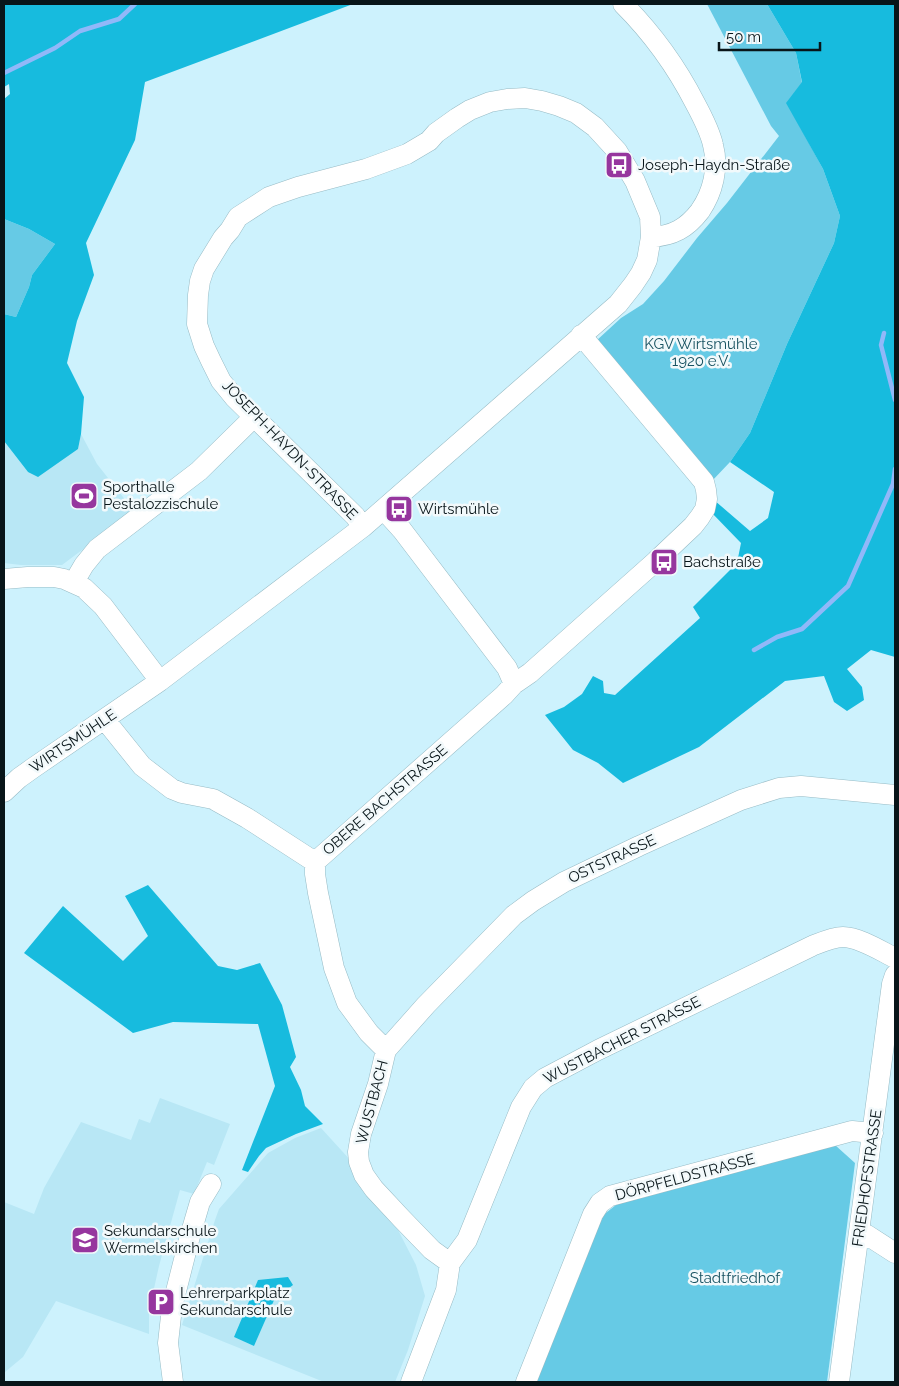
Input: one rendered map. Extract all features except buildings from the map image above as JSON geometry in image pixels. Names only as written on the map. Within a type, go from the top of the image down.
[{"type":"street","points":[[623,4],[652,36],[684,83],[702,117],[713,145],[714,181],[710,195],[703,206],[694,218],[675,233],[664,237],[651,237]]},
{"type":"street","name":"JOSEPH-HAYDN-STRASSE","points":[[363,527],[355,516],[234,397],[222,381],[204,346],[197,324],[200,281],[204,270],[223,238],[238,217],[269,197],[391,161],[418,148],[470,110],[490,102],[526,98],[542,101],[576,113],[596,127],[617,151],[635,181],[650,217],[651,237]]},
{"type":"street","name":"WIRTSMÜHLE","points":[[4,792],[33,768],[160,682],[384,510],[618,304],[641,273],[647,260],[651,237]]},
{"type":"street","points":[[384,510],[402,530],[507,668],[514,684],[545,660],[693,526],[700,517],[707,499],[704,482],[581,335]]},
{"type":"street","points":[[74,582],[84,565],[97,549],[199,471],[254,417]]},
{"type":"street","points":[[4,580],[43,576],[64,579],[84,588],[103,606],[160,682]]},
{"type":"street","name":"OBERE BACHSTRASSE","points":[[105,720],[142,766],[172,788],[182,793],[213,799],[247,818],[314,862],[504,695],[514,684]]},
{"type":"street","name":"OSTSTRASSE","points":[[386,1050],[426,1005],[514,915],[564,882],[741,800],[779,788],[801,786],[895,795]]},
{"type":"street","name":"WUSTBACH","points":[[314,862],[314,874],[334,968],[347,1003],[369,1033],[386,1050],[378,1084],[361,1134],[358,1162],[374,1189],[432,1250],[450,1263]]},
{"type":"street","name":"WUSTBACHER STRASSE","points":[[411,1382],[446,1290],[450,1263],[467,1240],[521,1107],[533,1088],[545,1078],[598,1050],[783,959],[824,941],[849,937],[895,958]]},
{"type":"street","name":"FRIEDHOFSTRASSE","points":[[839,1382],[892,984],[895,975]]},
{"type":"street","name":"DÖRPFELDSTRASSE","points":[[526,1382],[592,1214],[600,1203],[610,1196],[852,1132],[873,1133]]},
{"type":"street","points":[[173,1382],[168,1343],[172,1307],[185,1252],[200,1202],[211,1184]]},
{"type":"street","points":[[859,1234],[867,1235],[895,1253]]},
{"type":"shaded area","points":[[4,4],[353,4],[145,82],[135,140],[86,243],[94,275],[77,321],[67,363],[84,397],[78,449],[38,477],[28,472],[4,441],[4,314],[16,317],[32,275],[55,244],[29,229],[4,219],[4,99],[10,94],[9,84],[4,87]]},
{"type":"shaded area","points":[[767,4],[895,4],[895,657],[871,650],[847,669],[862,687],[864,700],[847,711],[834,702],[824,676],[785,681],[699,747],[623,783],[598,763],[573,750],[545,715],[564,707],[582,694],[593,676],[603,681],[604,693],[615,695],[700,618],[693,607],[737,563],[741,543],[710,511],[714,500],[750,531],[768,518],[774,492],[730,462],[750,433],[787,344],[834,243],[840,216],[823,169],[786,103],[802,82],[796,53]]},
{"type":"shaded area","points":[[81,434],[97,464],[134,511],[62,565],[4,563],[4,441],[28,472],[78,449]]},
{"type":"shaded area","points":[[148,885],[218,966],[237,970],[260,963],[282,1005],[296,1057],[290,1067],[301,1090],[305,1106],[323,1124],[266,1148],[248,1172],[242,1170],[275,1086],[258,1024],[173,1022],[133,1033],[24,953],[63,906],[123,961],[148,936],[125,896]]},
{"type":"shaded area","name":"Sekundarschule Wermelskirchen","points":[[160,1098],[230,1124],[214,1165],[207,1162],[194,1194],[180,1190],[149,1311],[149,1334],[56,1301],[23,1357],[5,1372],[4,1202],[34,1214],[44,1188],[81,1122],[131,1140],[139,1119],[150,1123]]},
{"type":"shaded area","points":[[321,1128],[352,1162],[397,1228],[416,1265],[425,1296],[408,1350],[395,1382],[324,1382],[182,1325],[219,1209],[268,1153],[295,1138]],"holes":[[[287,1277],[275,1298],[254,1346],[234,1337]]]},
{"type":"shaded area","points":[[288,1277],[293,1285],[275,1298],[254,1346],[234,1337],[258,1280]]},
{"type":"green space","name":"KGV Wirtsmühle 1920 e.V.","points":[[707,4],[767,4],[796,53],[802,83],[787,103],[823,169],[840,216],[834,243],[787,344],[750,433],[730,462],[711,482],[596,341],[621,318],[643,304],[664,281],[779,136],[771,126]]},
{"type":"green space","points":[[4,219],[29,229],[55,244],[32,275],[16,317],[4,314]]},
{"type":"green space","name":"Stadtfriedhof","points":[[835,1145],[855,1163],[827,1382],[534,1382],[597,1220],[621,1201]]},
{"type":"waterway","points":[[4,73],[55,48],[80,31],[119,19],[135,4]]},
{"type":"waterway","points":[[884,333],[881,345],[895,400]]},
{"type":"waterway","points":[[754,650],[777,637],[802,629],[848,586],[893,484],[895,469]]},
{"type":"place","name":"Joseph-Haydn-Straße","points":[[619,165]]},
{"type":"place","name":"Sporthalle Pestalozzischule","points":[[84,496]]},
{"type":"place","name":"Wirtsmühle","points":[[399,509]]},
{"type":"place","name":"Bachstraße","points":[[664,562]]},
{"type":"place","name":"Sekundarschule Wermelskirchen","points":[[85,1240]]},
{"type":"place","name":"Lehrerparkplatz Sekundarschule","points":[[161,1302]]}]
